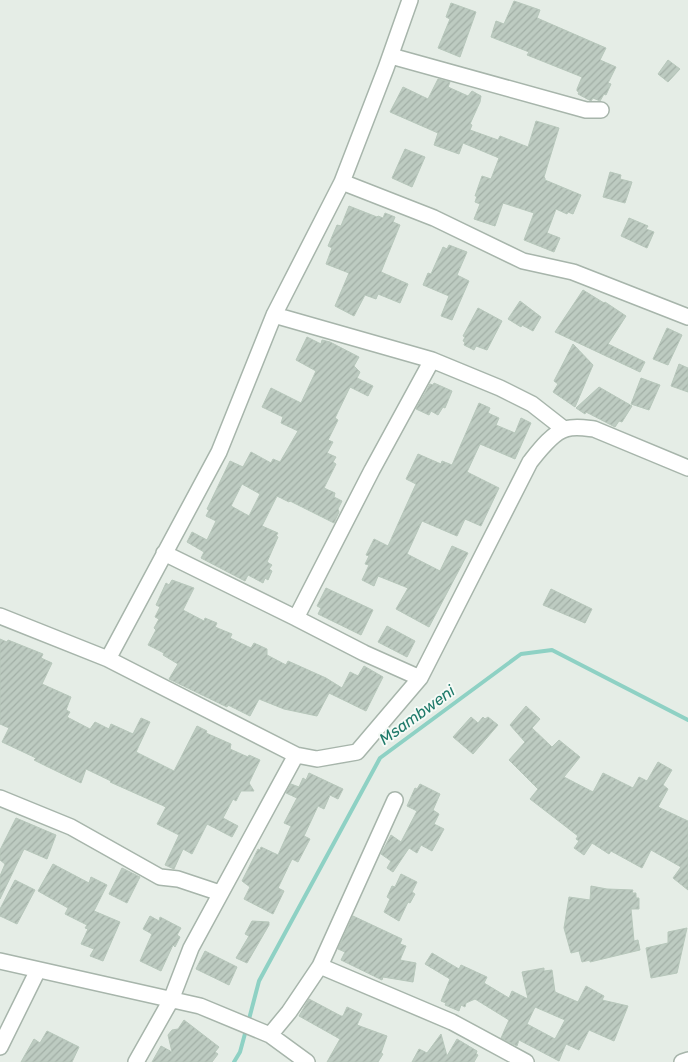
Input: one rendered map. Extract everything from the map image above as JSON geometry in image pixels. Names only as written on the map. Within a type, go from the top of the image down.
[{"type":"street","points":[[108,659],[218,452],[274,315],[342,182],[410,0]]},
{"type":"street","points":[[390,56],[586,110],[601,110]]},
{"type":"street","points":[[342,182],[434,218],[523,261],[573,272],[688,317]]},
{"type":"street","points":[[274,315],[432,360],[500,388],[532,404],[564,429]]},
{"type":"street","points":[[296,618],[372,470],[432,360]]},
{"type":"street","points":[[0,616],[108,659],[296,754],[317,759],[357,752],[420,678],[530,462],[547,442],[564,429],[578,427],[594,429],[688,468]]},
{"type":"street","points":[[164,553],[364,653],[420,678]]},
{"type":"street","points":[[136,1062],[172,1000],[191,948],[296,754]]},
{"type":"street","points":[[0,798],[71,827],[160,877],[178,879],[220,893]]},
{"type":"street","points":[[270,1036],[289,1012],[320,966],[395,800]]},
{"type":"street","points":[[0,961],[200,1006],[270,1036],[307,1062]]},
{"type":"street","points":[[320,966],[452,1022],[526,1062]]},
{"type":"street","points":[[0,1047],[38,970]]},
{"type":"street","points":[[682,1062],[688,1060]]},
{"type":"building","points":[[514,1],[540,10],[537,18],[606,48],[600,60],[616,67],[608,83],[611,84],[606,95],[604,94],[600,101],[593,98],[591,101],[578,94],[577,89],[582,77],[527,55],[529,52],[491,37],[496,21],[504,24]]},
{"type":"building","points":[[451,3],[476,12],[460,57],[438,48],[450,19],[446,17]]},
{"type":"building","points":[[668,60],[680,69],[668,82],[658,74]]},
{"type":"building","points":[[438,79],[450,82],[448,87],[468,96],[472,91],[481,96],[470,124],[472,125],[470,130],[498,140],[500,136],[528,147],[536,121],[559,128],[544,177],[545,180],[581,195],[573,214],[568,212],[567,214],[556,209],[547,233],[560,238],[554,252],[524,240],[534,213],[503,203],[495,226],[474,219],[480,204],[475,202],[477,196],[475,196],[482,176],[491,179],[499,158],[463,143],[459,154],[434,145],[438,133],[390,112],[403,87],[428,99]]},
{"type":"building","points":[[405,149],[425,157],[412,187],[392,178]]},
{"type":"building","points":[[610,172],[621,175],[620,179],[632,182],[625,203],[603,197]]},
{"type":"building","points":[[349,206],[377,217],[383,218],[385,213],[395,217],[393,222],[400,225],[381,272],[408,284],[400,303],[378,294],[376,299],[365,295],[354,316],[335,306],[349,273],[326,264],[332,248],[328,246],[337,225],[341,226]]},
{"type":"building","points":[[629,218],[648,226],[646,229],[654,232],[647,248],[621,236]]},
{"type":"building","points":[[449,245],[467,252],[457,275],[469,281],[452,320],[441,316],[449,296],[423,285],[428,273],[431,274],[443,247],[447,249]]},
{"type":"building","points":[[583,290],[626,316],[608,344],[645,362],[640,372],[555,332]]},
{"type":"building","points":[[520,301],[541,317],[533,331],[522,325],[521,327],[508,319]]},
{"type":"building","points":[[478,308],[502,321],[487,350],[476,346],[474,350],[464,345],[465,342],[463,341],[465,337],[463,336]]},
{"type":"building","points":[[667,328],[682,335],[668,365],[653,359]]},
{"type":"building","points":[[307,337],[321,344],[322,340],[330,342],[359,357],[354,366],[360,372],[357,378],[373,386],[368,396],[350,387],[335,418],[338,420],[328,440],[333,442],[327,453],[336,457],[333,462],[336,464],[324,488],[335,493],[334,497],[342,501],[334,523],[277,496],[262,526],[278,533],[267,562],[272,565],[269,569],[272,571],[268,580],[265,578],[263,583],[248,575],[245,581],[201,558],[204,552],[187,542],[192,532],[207,540],[216,521],[206,516],[209,510],[207,509],[230,461],[243,467],[251,452],[271,463],[273,459],[280,462],[298,431],[281,423],[283,417],[262,407],[271,388],[301,403],[316,371],[296,360]],"holes":[[[242,484],[260,494],[249,516],[231,506]]]},
{"type":"building","points":[[573,344],[593,365],[575,407],[553,392],[558,384],[554,381]]},
{"type":"building","points":[[679,364],[688,368],[688,392],[671,386]]},
{"type":"building","points":[[641,378],[660,385],[649,410],[631,404]]},
{"type":"building","points":[[434,383],[452,391],[445,408],[443,407],[438,415],[431,411],[429,415],[416,409],[430,384],[433,385]]},
{"type":"building","points":[[599,387],[632,406],[622,422],[619,421],[615,427],[576,408]]},
{"type":"building","points":[[479,403],[490,408],[488,413],[499,418],[496,425],[515,433],[521,418],[531,423],[515,459],[480,444],[467,472],[499,488],[481,526],[465,519],[457,536],[422,521],[407,554],[440,571],[452,546],[468,553],[429,627],[396,609],[408,588],[378,576],[374,586],[362,580],[369,565],[365,564],[369,556],[366,555],[374,539],[388,546],[416,484],[406,479],[418,454],[441,464],[442,461],[452,465]]},
{"type":"building","points":[[172,580],[194,588],[183,610],[204,621],[205,618],[217,623],[215,627],[232,634],[230,638],[251,648],[254,643],[267,649],[267,655],[286,665],[288,661],[326,678],[342,688],[350,672],[358,676],[364,666],[383,677],[366,711],[329,693],[317,716],[284,709],[259,699],[250,716],[169,679],[178,664],[163,655],[164,653],[148,645],[156,630],[154,628],[159,619],[155,617],[160,607],[156,605],[166,583],[169,585]]},
{"type":"building","points":[[326,588],[373,610],[361,635],[318,614],[321,608],[317,606]]},
{"type":"building","points":[[551,589],[592,609],[585,623],[543,605]]},
{"type":"building","points":[[387,626],[415,641],[407,657],[378,642]]},
{"type":"building","points":[[0,639],[7,642],[8,640],[43,654],[41,658],[52,663],[42,684],[71,697],[66,710],[70,712],[67,717],[90,729],[95,722],[109,729],[111,724],[133,734],[141,718],[150,722],[136,752],[174,771],[197,726],[207,731],[206,733],[231,744],[230,749],[260,760],[249,783],[254,791],[241,791],[236,801],[233,799],[223,818],[238,826],[232,837],[207,824],[192,854],[183,849],[174,869],[165,865],[179,835],[157,824],[166,807],[86,769],[81,783],[2,742],[9,728],[0,724]]},
{"type":"building","points":[[526,706],[540,719],[532,728],[552,747],[559,740],[580,757],[564,777],[593,792],[603,773],[633,788],[639,777],[647,781],[658,762],[672,770],[663,785],[668,789],[658,807],[688,821],[688,890],[673,878],[681,867],[651,850],[642,868],[611,851],[609,854],[592,843],[584,855],[574,848],[579,841],[576,839],[578,836],[530,799],[538,789],[509,760],[525,742],[510,725]]},
{"type":"building","points":[[471,717],[478,723],[483,717],[485,719],[488,717],[498,725],[473,754],[453,737]]},
{"type":"building","points":[[309,773],[343,789],[338,799],[330,795],[324,809],[318,806],[304,836],[310,839],[298,862],[292,859],[278,888],[284,891],[273,914],[244,899],[250,887],[242,881],[258,849],[260,850],[261,847],[278,855],[291,826],[284,823],[297,798],[286,793],[291,784],[299,787],[303,778],[306,780]]},
{"type":"building","points":[[420,784],[440,794],[433,810],[439,814],[434,824],[444,829],[432,851],[421,845],[417,853],[409,848],[393,872],[387,868],[391,861],[381,854],[391,835],[401,842],[417,811],[407,806],[415,788],[417,789]]},
{"type":"building","points":[[16,818],[56,835],[47,859],[24,849],[0,899],[0,876],[5,864],[0,860],[0,850]]},
{"type":"building","points":[[53,864],[89,883],[91,877],[107,885],[94,911],[120,922],[103,961],[90,956],[94,949],[81,944],[88,929],[85,928],[87,925],[65,914],[68,908],[38,891]]},
{"type":"building","points":[[122,868],[140,877],[127,903],[109,894]]},
{"type":"building","points":[[401,874],[417,882],[412,892],[415,894],[410,903],[408,902],[399,921],[384,912],[390,899],[387,897],[392,886],[395,887]]},
{"type":"building","points":[[15,880],[35,890],[17,924],[0,916],[0,909]]},
{"type":"building","points":[[591,886],[633,890],[632,893],[636,893],[636,898],[639,898],[639,909],[631,909],[634,941],[638,940],[640,950],[590,962],[590,960],[582,962],[579,951],[571,953],[564,928],[569,897],[590,900]]},
{"type":"building","points":[[150,916],[159,921],[160,917],[181,928],[177,935],[180,937],[175,947],[173,945],[161,971],[140,961],[152,934],[143,929]]},
{"type":"building","points":[[353,916],[402,939],[400,944],[406,946],[400,960],[416,963],[413,982],[383,977],[382,980],[341,960],[345,952],[338,949]]},
{"type":"building","points":[[252,921],[269,922],[269,925],[247,963],[236,958],[249,936],[245,934]]},
{"type":"building","points":[[687,928],[677,973],[651,978],[646,948],[668,943],[668,932]]},
{"type":"building","points":[[205,951],[237,967],[229,985],[196,969]]},
{"type":"building","points":[[432,953],[459,969],[461,965],[487,977],[484,983],[509,998],[512,991],[528,999],[522,972],[544,968],[544,971],[552,970],[555,992],[578,1002],[586,986],[604,996],[602,1000],[628,1006],[614,1041],[589,1030],[579,1050],[566,1044],[559,1061],[519,1040],[517,1046],[501,1038],[509,1020],[475,999],[466,1003],[465,1007],[461,1005],[459,1011],[445,1005],[446,1003],[441,1001],[450,979],[425,964]],"holes":[[[535,1007],[565,1020],[555,1039],[527,1024]]]},
{"type":"building","points":[[309,999],[341,1016],[343,1016],[347,1007],[362,1014],[357,1025],[387,1036],[381,1053],[383,1054],[378,1062],[327,1062],[340,1039],[299,1016]]},
{"type":"building","points":[[184,1020],[219,1047],[215,1052],[218,1054],[212,1062],[152,1062],[161,1046],[172,1052],[168,1035],[172,1030],[178,1029]]},
{"type":"building","points":[[47,1031],[79,1047],[72,1062],[21,1062],[34,1039],[40,1043]]},
{"type":"building","points":[[441,1034],[447,1056],[457,1039],[477,1051],[476,1054],[478,1055],[474,1062],[412,1062],[419,1049],[427,1053]]},
{"type":"waterway","name":"Msambweni","points":[[248,1023],[259,981],[380,758],[521,654],[552,650],[688,720]]},
{"type":"waterway","name":"Msambweni","points":[[234,1062],[240,1052],[246,1030]]}]
